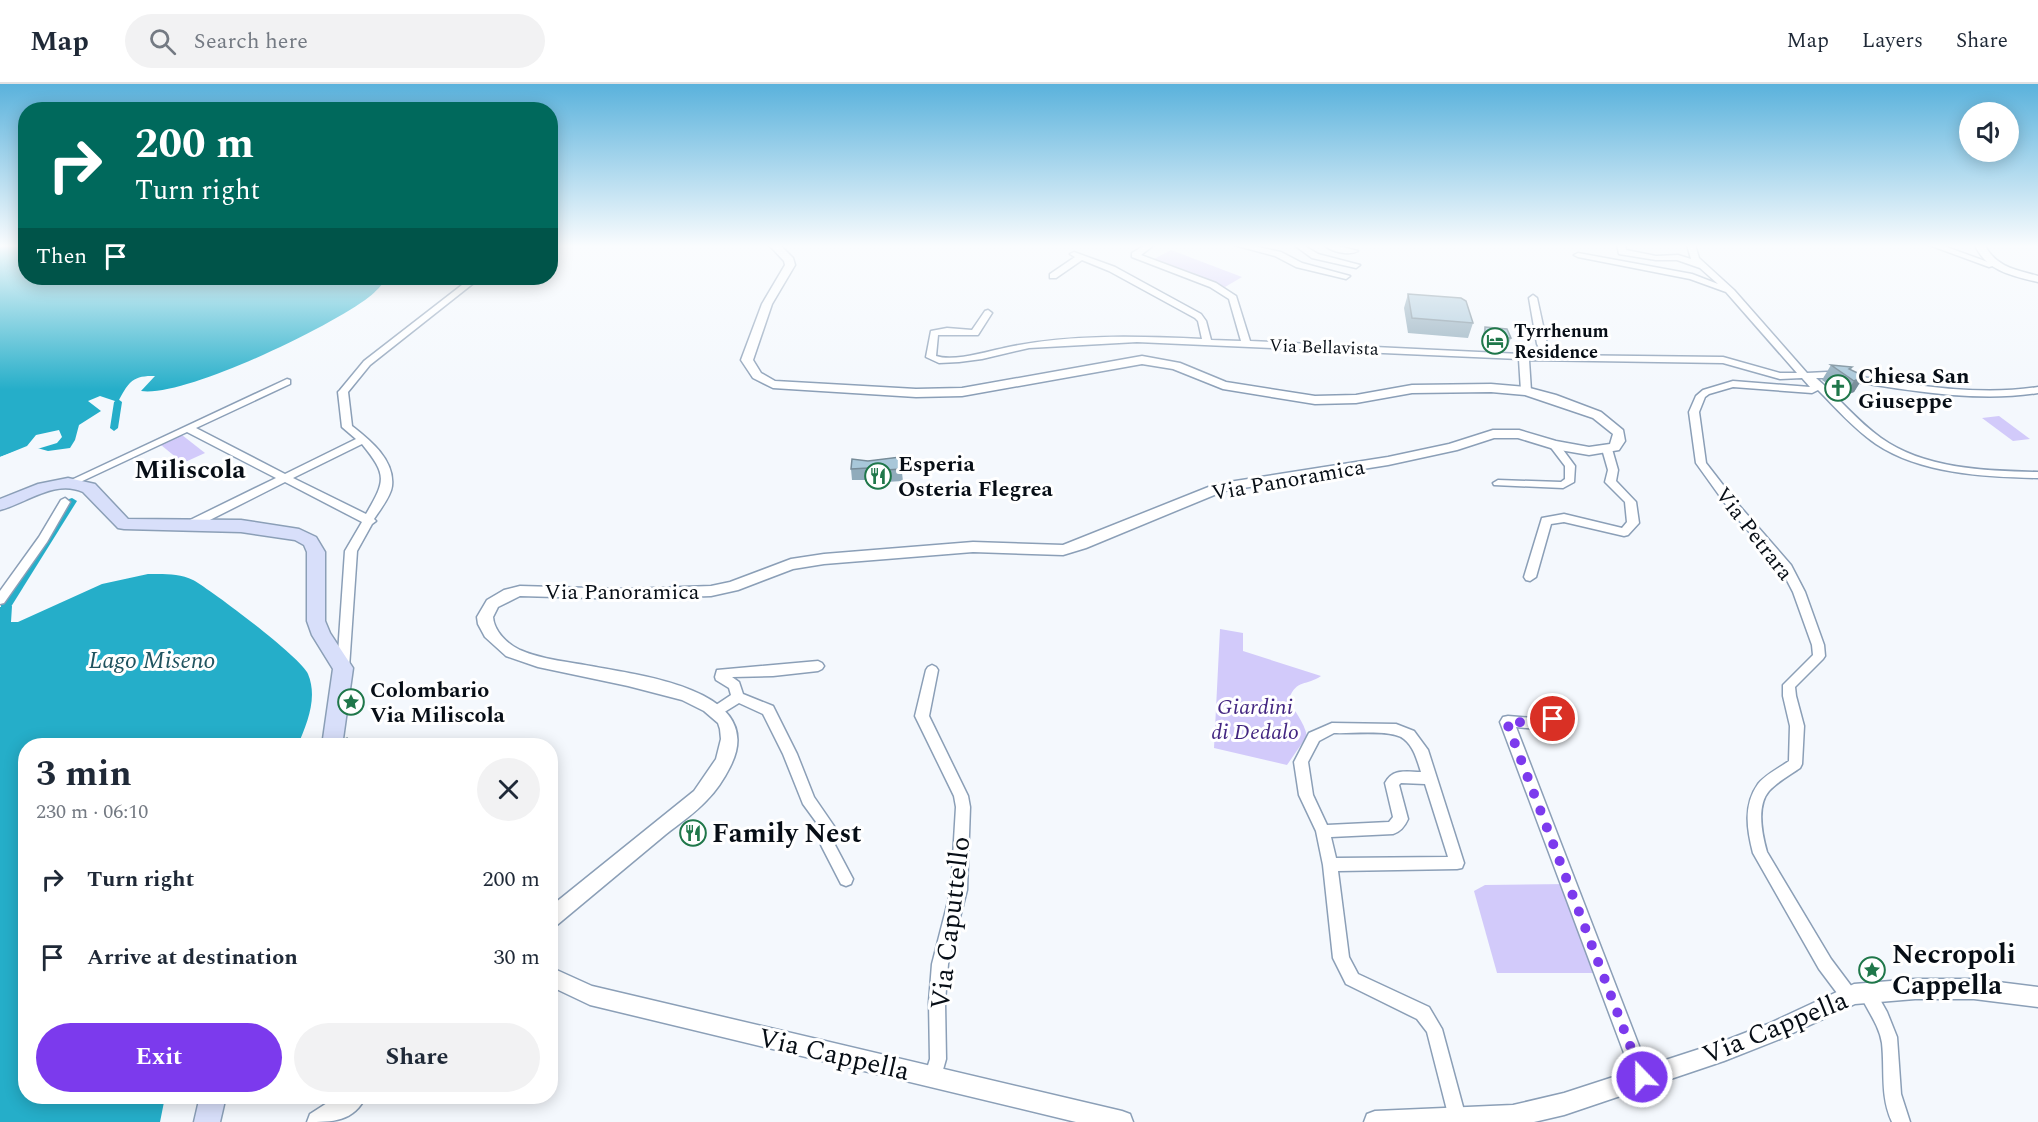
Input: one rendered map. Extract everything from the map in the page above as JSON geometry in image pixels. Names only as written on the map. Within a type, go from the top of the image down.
[{"type":"main road","points":[[0,506],[44,488],[72,482],[89,488],[124,524],[241,526],[299,535],[310,541],[316,552],[316,621],[321,635],[343,668],[334,738]]},
{"type":"street","points":[[343,668],[351,551],[370,521],[387,487],[387,475],[384,464],[363,439],[347,427],[343,392],[367,363],[456,293]]},
{"type":"street","points":[[773,293],[767,304],[747,360],[750,370],[773,384],[916,393],[962,392],[1142,360],[1176,366],[1223,385],[1315,400],[1356,399],[1412,389],[1491,388],[1526,391],[1580,407],[1613,426],[1619,433],[1619,441],[1614,447],[1607,449],[1613,470],[1610,482],[1628,495],[1633,505],[1633,523],[1624,532],[1564,518],[1546,521],[1530,577]]},
{"type":"street","points":[[1158,293],[1198,316],[1202,321],[1207,342]]},
{"type":"street","points":[[1226,293],[1233,298],[1246,344]]},
{"type":"street","points":[[1732,293],[1807,376],[1877,440],[1894,451],[1985,472],[2038,475]]},
{"type":"street","points":[[1533,298],[1542,344],[1549,358]]},
{"type":"street","name":"Via Bellavista","points":[[988,313],[975,333],[947,330],[934,333],[931,357],[939,360],[959,359],[999,353],[1029,345],[1116,339],[1549,358],[1723,360],[1780,376],[1827,375],[1968,393],[2012,394],[2038,390]]},
{"type":"street","points":[[1524,357],[1526,391]]},
{"type":"street","name":"Via Petrara","points":[[1807,376],[1815,387],[1812,390],[1745,384],[1717,387],[1701,396],[1694,412],[1701,463],[1733,506],[1785,565],[1799,592],[1818,645],[1819,656],[1789,685],[1789,700],[1795,715],[1798,738],[1795,764],[1764,788],[1755,803],[1754,827],[1760,853],[1825,964],[1858,994]]},
{"type":"street","points":[[72,482],[287,382]]},
{"type":"street","points":[[188,428],[370,521]]},
{"type":"street","name":"Via Panoramica","points":[[718,711],[677,692],[516,654],[491,635],[483,621],[485,612],[496,600],[506,594],[520,591],[626,594],[702,592],[733,586],[791,564],[824,559],[984,546],[1063,550],[1081,545],[1221,487],[1388,461],[1452,447],[1493,434],[1519,434],[1554,445],[1589,452],[1607,449]]},
{"type":"street","points":[[190,525],[363,439]]},
{"type":"street","points":[[1498,483],[1563,485],[1570,480],[1570,466],[1554,445]]},
{"type":"street","points":[[0,600],[43,539],[65,502]]},
{"type":"street","points":[[818,666],[773,672],[722,674],[721,677],[734,685],[738,697],[768,710],[790,754],[808,800],[829,829],[828,845],[846,879]]},
{"type":"street","name":"Via Caputtello","points":[[932,670],[922,716],[961,796],[963,807],[959,890],[940,964],[937,1002],[938,1059],[933,1078]]},
{"type":"street","points":[[558,912],[700,795],[717,776],[727,756],[729,734],[725,720],[718,711],[738,697]]},
{"type":"street","points":[[1549,705],[1553,719],[1548,725],[1508,721],[1507,723],[1642,1077]]},
{"type":"street","points":[[1330,865],[1457,863],[1420,750],[1410,735],[1396,729],[1332,728],[1314,737],[1306,748],[1301,762],[1306,795],[1323,831],[1330,865],[1341,958],[1352,979],[1423,1013],[1434,1029],[1457,1118]]},
{"type":"street","points":[[1323,831],[1393,828],[1401,819],[1392,783],[1398,777],[1429,778]]},
{"type":"street","name":"Via Cappella","points":[[558,980],[590,995],[1122,1122]]},
{"type":"street","name":"Via Cappella","points":[[1375,1122],[1523,1113],[1564,1104],[1763,1036],[1858,994],[1915,989],[1974,989],[2038,997]]},
{"type":"street","points":[[1858,994],[1886,1029],[1889,1042],[1892,1098],[1901,1122]]},
{"type":"street","points":[[318,1122],[345,1109]]},
{"type":"green space","points":[[1999,416],[2030,439],[2013,441],[1982,418]]},
{"type":"green space","points":[[182,435],[205,453],[183,463],[161,445]]},
{"type":"green space","name":"Giardini di Dedalo","points":[[1220,629],[1243,633],[1243,651],[1321,676],[1295,688],[1289,699],[1307,736],[1287,765],[1214,748]]},
{"type":"green space","points":[[1569,884],[1599,973],[1497,973],[1474,891],[1485,885]]},
{"type":"water","points":[[0,293],[373,293],[324,325],[257,358],[222,372],[162,390],[141,391],[155,376],[141,377],[128,385],[118,402],[100,396],[88,401],[101,411],[79,425],[70,448],[48,451],[30,446],[0,457]]},
{"type":"water","name":"Lago Miseno","points":[[148,574],[177,575],[193,580],[236,610],[302,666],[311,683],[312,701],[301,738],[18,738],[18,1104],[164,1104],[160,1122],[0,1122],[0,607],[12,606],[11,622],[18,622],[102,584]]},
{"type":"pier","points":[[59,430],[62,437],[57,443],[34,450],[30,449],[0,460],[0,457],[27,446],[36,435]]},
{"type":"building","points":[[1408,294],[1461,298],[1466,301],[1473,323],[1412,318]]},
{"type":"building","points":[[1485,327],[1507,329],[1511,338],[1485,337]]},
{"type":"building","points":[[1831,365],[1852,367],[1849,369],[1864,376],[1854,381]]},
{"type":"building","points":[[900,457],[902,469],[868,471],[868,468],[851,469],[852,459],[868,461]]},
{"type":"waterway","points":[[114,428],[118,402]]},
{"type":"waterway","points":[[5,607],[72,501]]},
{"type":"place","name":"Tyrrhenum Residence","points":[[1495,341]]},
{"type":"place","name":"Chiesa San Giuseppe","points":[[1838,388]]},
{"type":"place","name":"Esperia Osteria Flegrea","points":[[878,476]]},
{"type":"place","name":"Colombario Via Miliscola","points":[[351,702]]},
{"type":"place","name":"Family Nest","points":[[693,833]]},
{"type":"place","name":"Necropoli Cappella","points":[[1872,970]]},
{"type":"district","name":"Miliscola","points":[[190,469]]},
{"type":"route","points":[[1553,719],[1548,725],[1508,721],[1507,723],[1642,1077]]}]
